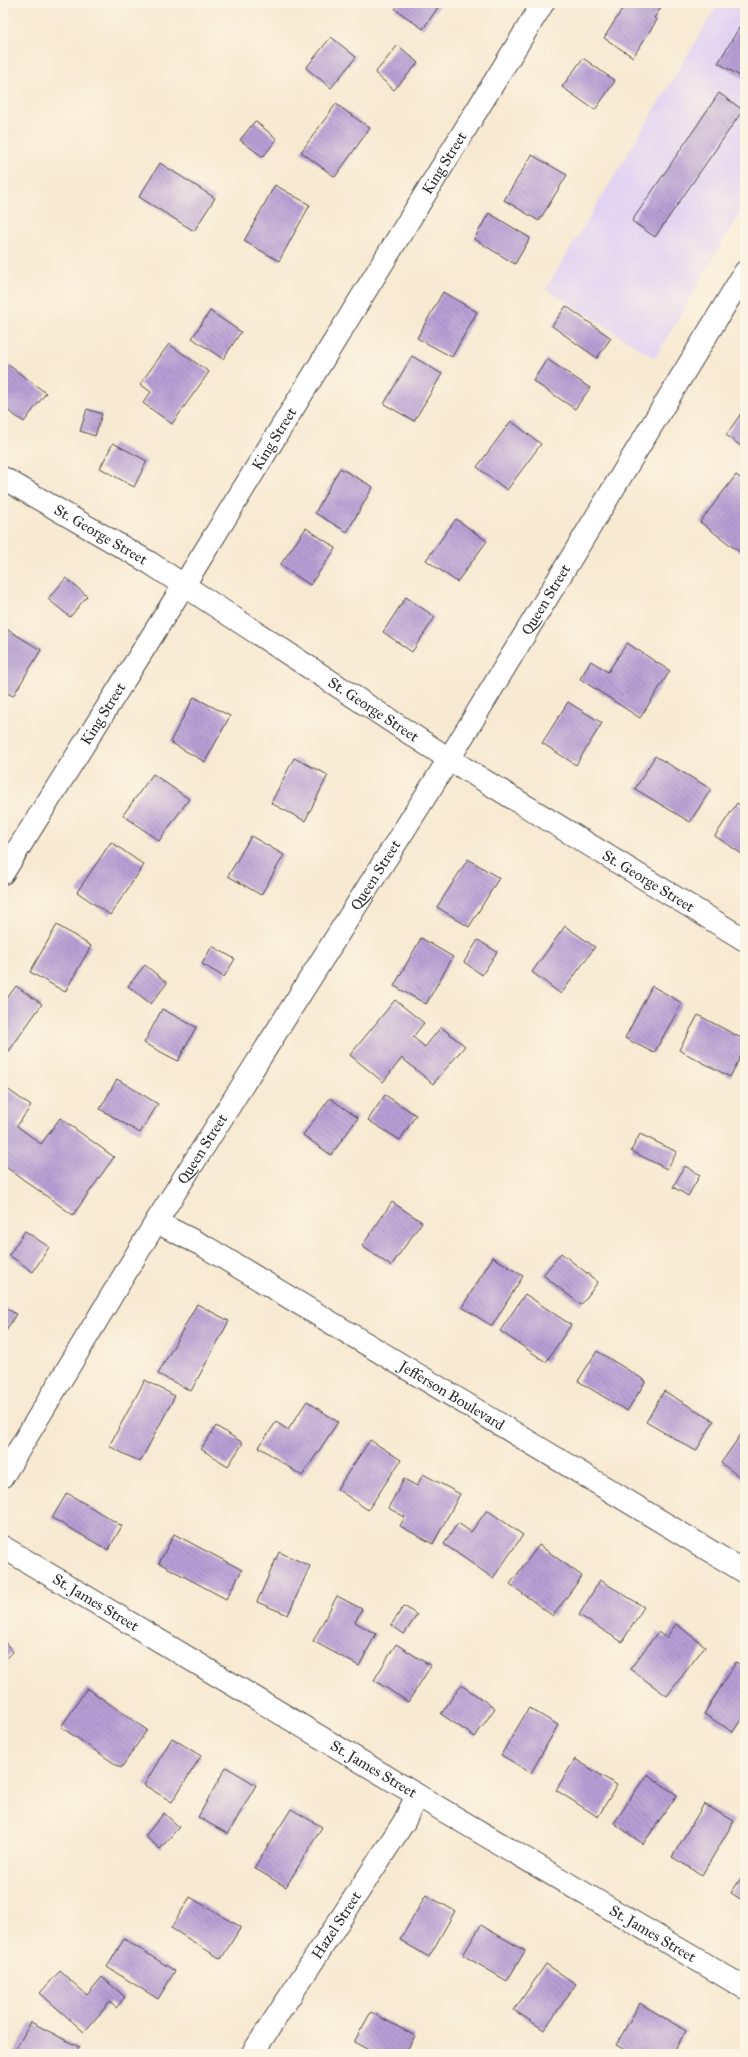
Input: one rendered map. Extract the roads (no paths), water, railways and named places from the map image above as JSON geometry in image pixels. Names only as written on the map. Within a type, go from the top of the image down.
[{"type":"street","name":"King Street","points":[[3,873],[184,585],[543,3]]},
{"type":"street","name":"Queen Street","points":[[3,1476],[156,1222],[449,759],[745,272]]},
{"type":"street","name":"St. George Street","points":[[3,478],[150,563],[449,759],[745,940]]},
{"type":"street","name":"Jefferson Boulevard","points":[[156,1222],[204,1246],[745,1572]]},
{"type":"street","name":"St. James Street","points":[[3,1547],[417,1795],[745,1988]]},
{"type":"street","name":"Hazel Street","points":[[252,2054],[404,1822],[417,1795]]}]
